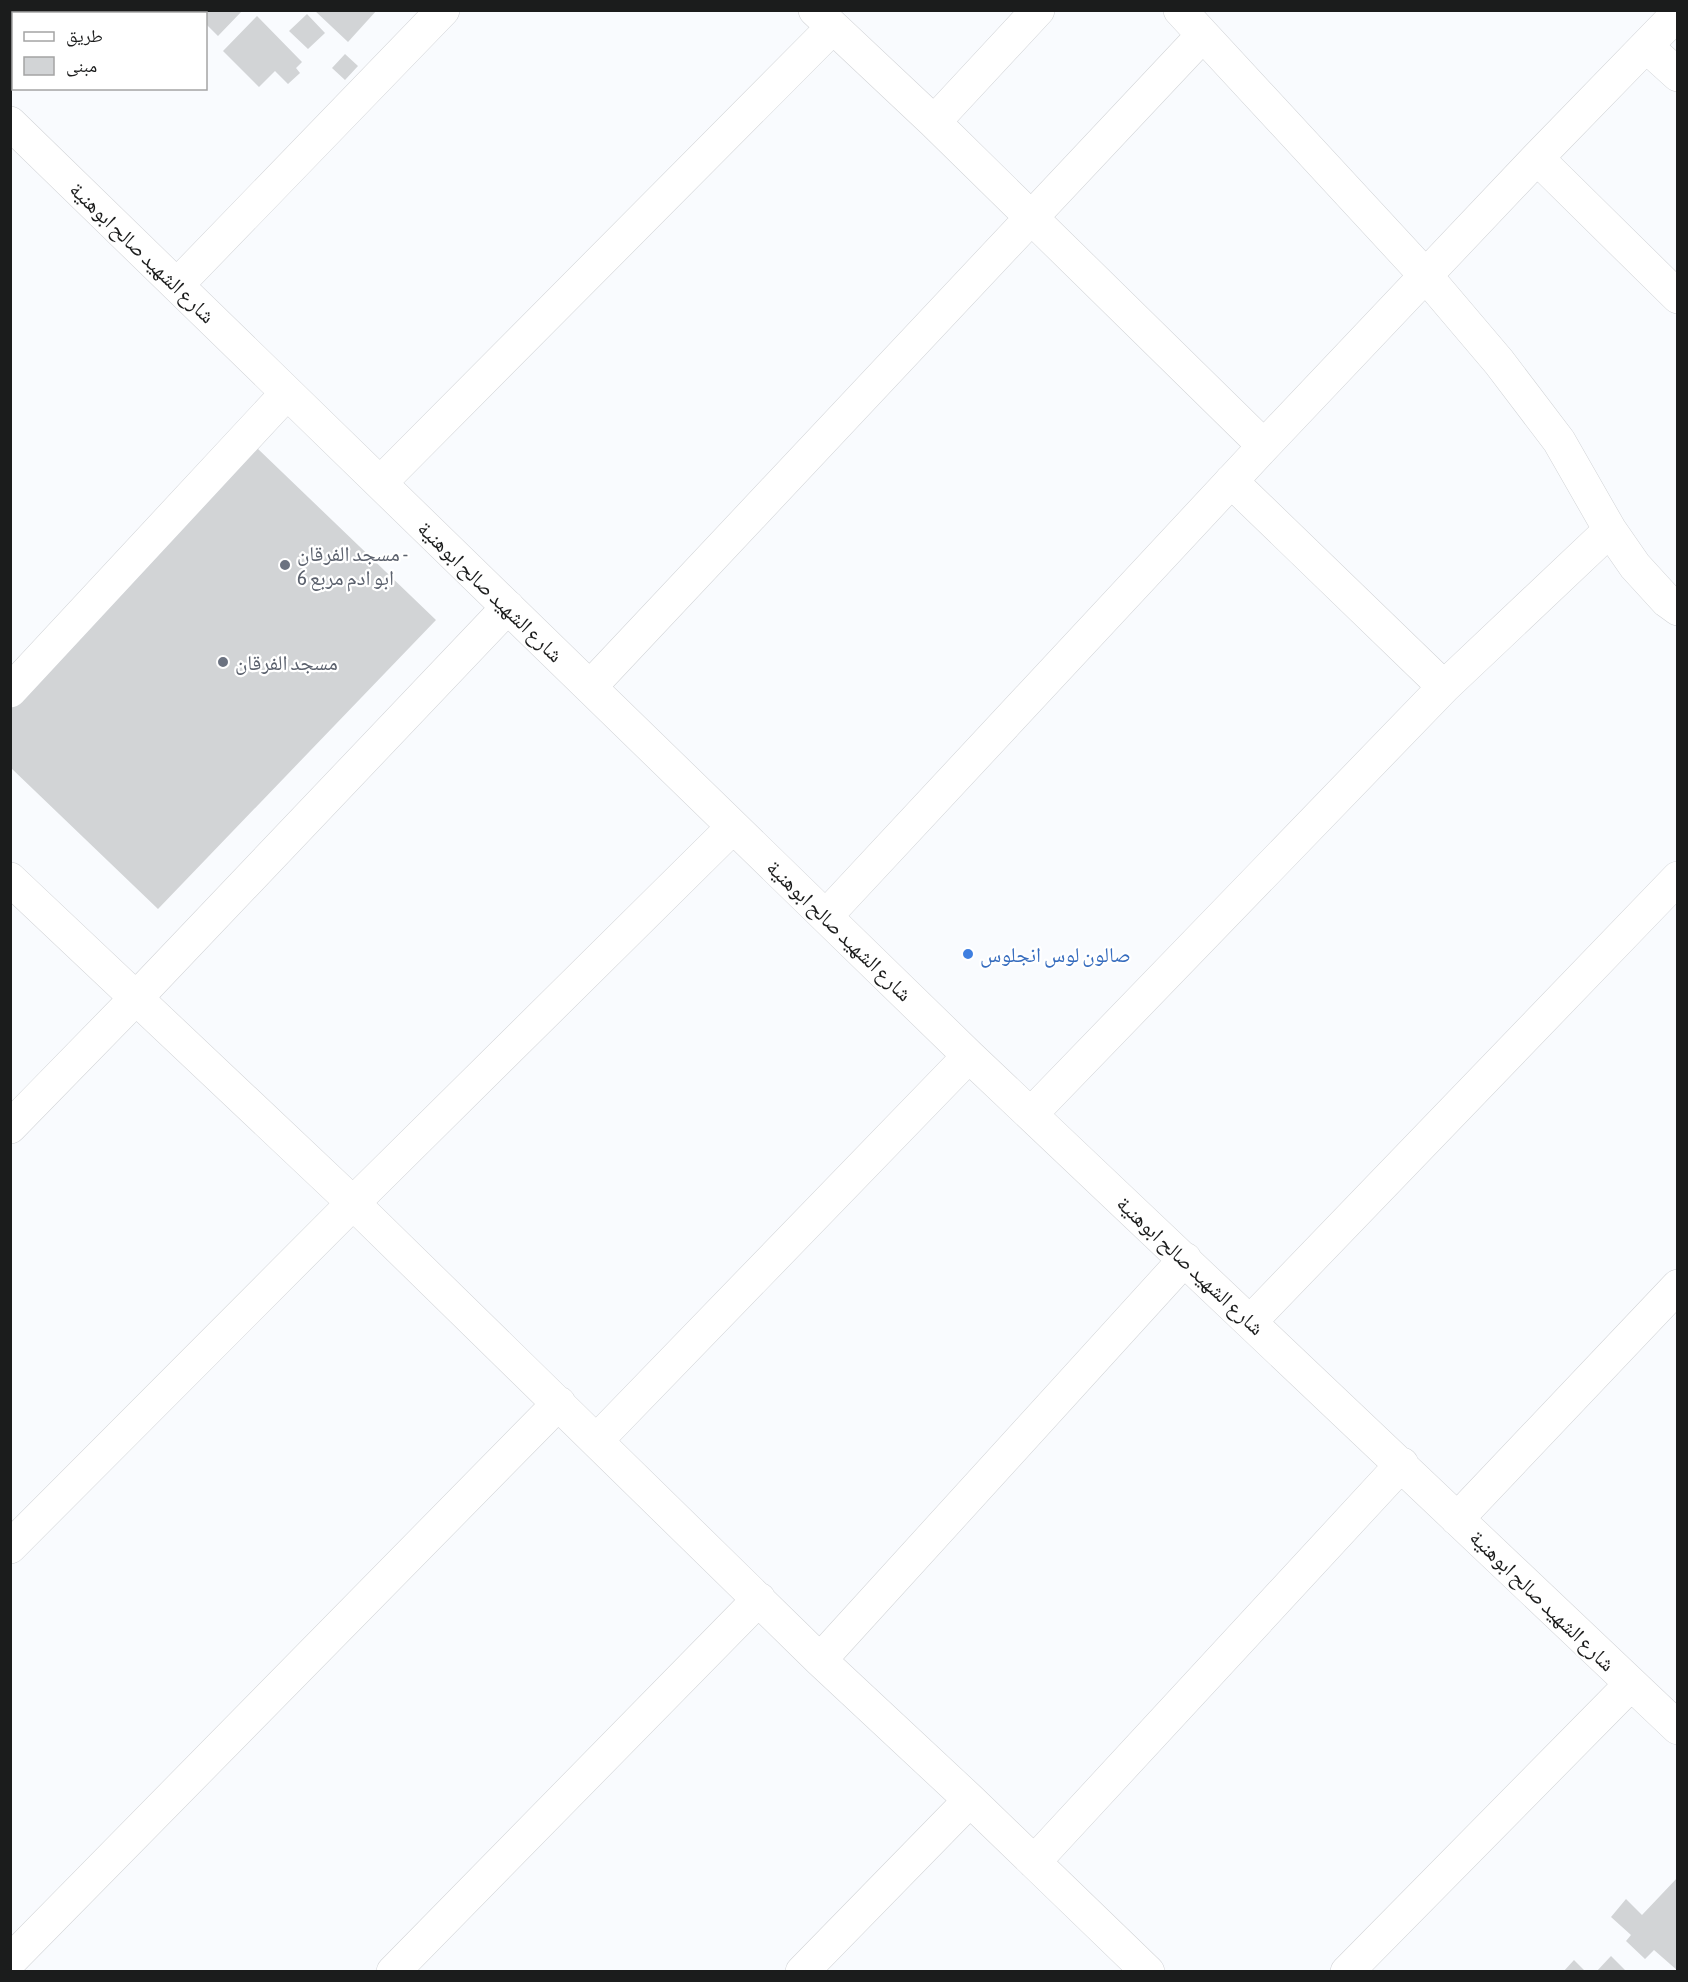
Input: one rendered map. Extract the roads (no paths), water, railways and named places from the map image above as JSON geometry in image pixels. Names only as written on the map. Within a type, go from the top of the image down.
[{"type":"street","points":[[177,285],[442,10]]},
{"type":"street","points":[[934,122],[1038,10]]},
{"type":"street","points":[[1180,10],[1426,276],[1499,362],[1559,441],[1610,530],[1635,566],[1677,609]]},
{"type":"street","points":[[826,916],[1231,481],[1677,13]]},
{"type":"street","points":[[380,483],[824,19],[1031,216],[1264,446]]},
{"type":"street","points":[[590,687],[1203,35]]},
{"type":"street","points":[[1646,46],[1677,75]]},
{"type":"street","name":"شارع الشهيد صالح ابوهنية","points":[[10,123],[969,1056],[1251,1321],[1631,1684],[1674,1718]]},
{"type":"street","points":[[1537,158],[1677,297]]},
{"type":"street","points":[[10,691],[287,393]]},
{"type":"street","points":[[1231,481],[1444,687]]},
{"type":"street","points":[[1031,1114],[1444,687],[1610,530]]},
{"type":"street","points":[[10,1127],[137,997],[508,607]]},
{"type":"street","points":[[10,1547],[733,827]]},
{"type":"street","points":[[1251,1321],[1677,878]]},
{"type":"street","points":[[10,879],[353,1203],[820,1660],[1148,1971]]},
{"type":"street","points":[[597,1440],[969,1056]]},
{"type":"street","points":[[820,1660],[1185,1259]]},
{"type":"street","points":[[1457,1519],[1677,1286]]},
{"type":"street","points":[[10,1961],[559,1403]]},
{"type":"street","points":[[1034,1862],[1401,1464]]},
{"type":"street","points":[[393,1971],[759,1599]]},
{"type":"street","points":[[1347,1971],[1631,1684]]},
{"type":"street","points":[[802,1971],[970,1800]]},
{"type":"place","name":"مسجد الفرقان - ابو ادم مربع 6","points":[[285,565]]},
{"type":"place","name":"مسجد الفرقان","points":[[223,662]]},
{"type":"place","name":"صالون لوس انجلوس","points":[[968,954]]}]
